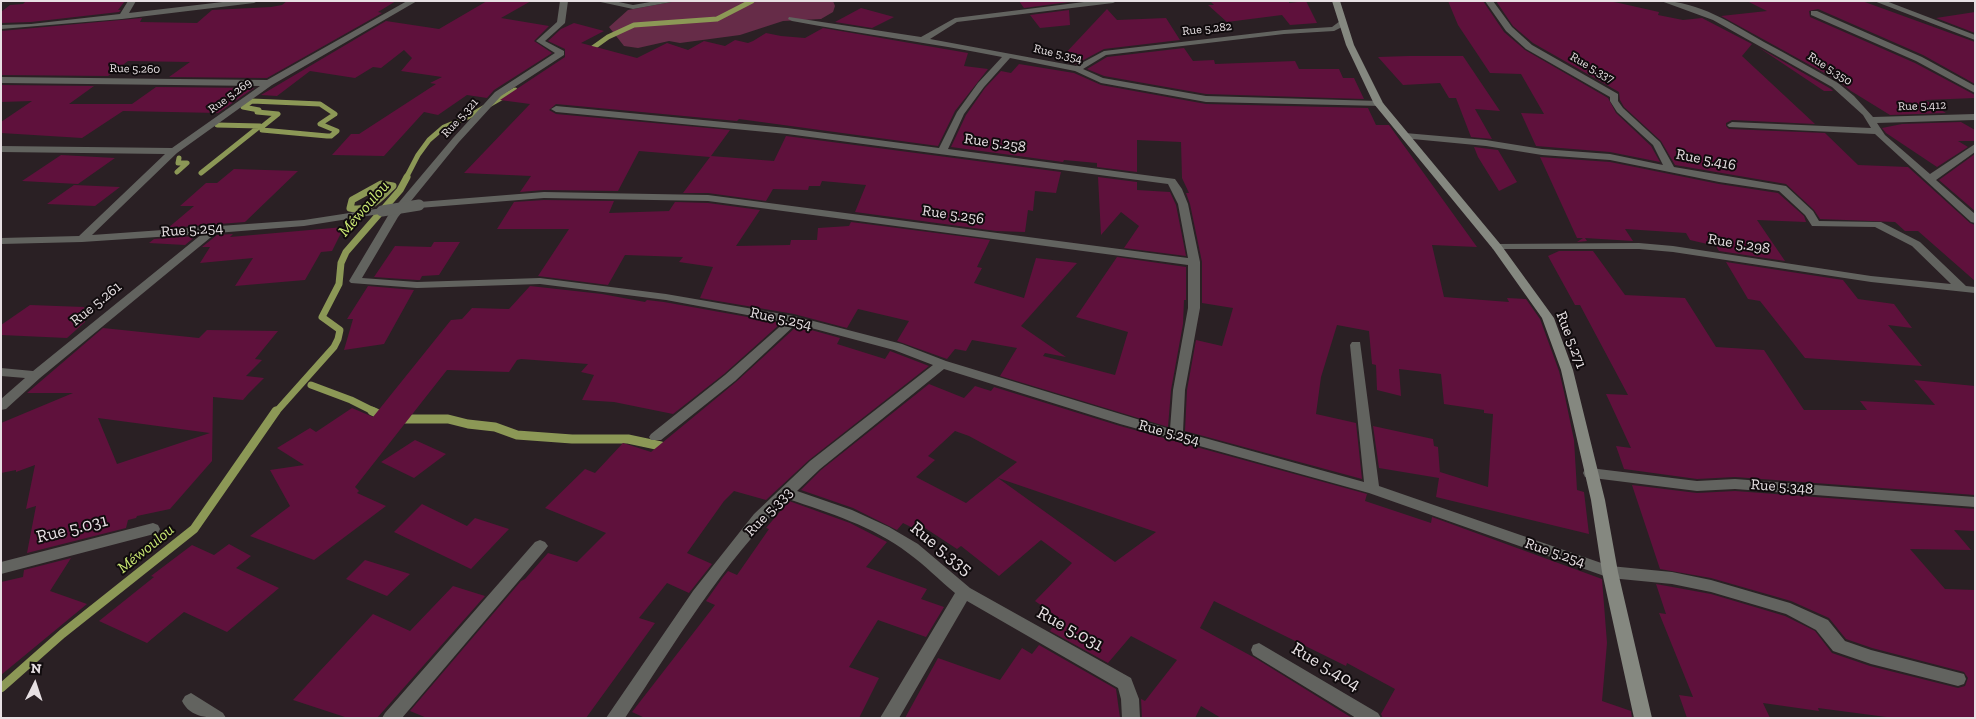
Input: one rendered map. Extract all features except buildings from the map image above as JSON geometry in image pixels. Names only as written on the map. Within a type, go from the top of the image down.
[{"type":"street","points":[[122,17],[132,1]]},
{"type":"street","points":[[1,28],[122,17],[254,1]]},
{"type":"street","name":"Rue 5.269","points":[[82,239],[174,151],[269,83],[413,1]]},
{"type":"street","name":"Rue 5.321","points":[[355,281],[393,216],[456,140],[498,94],[561,53],[540,40],[561,23],[564,1]]},
{"type":"street","points":[[600,1],[632,7],[673,1]]},
{"type":"street","points":[[922,40],[955,20],[1113,1]]},
{"type":"street","name":"Rue 5.271","points":[[1336,1],[1350,45],[1379,104],[1497,247],[1548,318],[1567,370],[1590,473],[1598,500],[1610,572],[1643,718]]},
{"type":"street","name":"Rue 5.337","points":[[1489,1],[1508,29],[1529,47],[1615,96],[1614,101],[1620,110],[1657,144],[1670,168]]},
{"type":"street","points":[[1669,2],[1683,1]]},
{"type":"street","points":[[1878,1],[1975,38]]},
{"type":"street","name":"Rue 5.350","points":[[1669,2],[1716,18],[1835,86],[1851,98],[1877,130],[1975,220]]},
{"type":"street","points":[[1814,13],[1919,59],[1975,90]]},
{"type":"street","name":"Rue 5.354","points":[[792,19],[868,34],[944,43],[1077,69],[1101,80],[1206,99],[1379,104]]},
{"type":"street","name":"Rue 5.282","points":[[1077,69],[1104,53],[1284,32],[1334,29],[1343,23]]},
{"type":"street","points":[[942,151],[960,114],[981,85],[1008,56]]},
{"type":"street","name":"Rue 5.260","points":[[1,80],[269,83]]},
{"type":"street","name":"Rue 5.258","points":[[556,108],[787,131],[1171,181],[1177,189],[1182,204],[1194,262],[1194,308],[1179,390],[1176,435]]},
{"type":"street","name":"Rue 5.412","points":[[1870,120],[1975,117]]},
{"type":"street","points":[[1732,125],[1877,130]]},
{"type":"street","name":"Rue 5.416","points":[[1405,136],[1542,152],[1610,157],[1719,179],[1782,188],[1809,213],[1816,224],[1877,224],[1916,244],[1969,290]]},
{"type":"street","points":[[1930,179],[1975,147]]},
{"type":"street","points":[[1,149],[174,151]]},
{"type":"street","name":"Rue 5.256","points":[[419,205],[544,195],[708,198],[1194,262]]},
{"type":"street","name":"Rue 5.254","points":[[1,241],[82,239],[304,223],[419,205]]},
{"type":"street","name":"Rue 5.261","points":[[1,406],[214,229]]},
{"type":"street","name":"Rue 5.298","points":[[1497,247],[1648,246],[1871,279],[1969,290]]},
{"type":"street","name":"Rue 5.254","points":[[355,281],[417,285],[540,281],[666,297],[794,320],[898,346],[942,364],[1124,421],[1372,489],[1610,572],[1672,578],[1711,586],[1790,609],[1822,625],[1839,646],[1871,657],[1958,679]]},
{"type":"street","points":[[656,437],[730,378],[794,320]]},
{"type":"street","points":[[1356,345],[1365,443],[1372,489]]},
{"type":"street","name":"Rue 5.333","points":[[615,718],[699,595],[759,518],[815,465],[942,364]]},
{"type":"street","points":[[1,372],[36,375]]},
{"type":"street","name":"Rue 5.348","points":[[1590,473],[1698,486],[1745,485],[1975,502]]},
{"type":"street","name":"Rue 5.335","points":[[787,493],[847,514],[884,531],[913,548],[964,592],[889,718]]},
{"type":"street","name":"Rue 5.031","points":[[1,568],[153,530]]},
{"type":"street","points":[[391,718],[540,546]]},
{"type":"street","name":"Rue 5.031","points":[[964,592],[1125,683],[1130,699],[1131,718]]},
{"type":"street","name":"Rue 5.404","points":[[1259,650],[1372,718]]},
{"type":"street","points":[[192,701],[217,718]]},
{"type":"shaded area","points":[[677,1],[833,1],[835,6],[833,12],[821,19],[783,21],[740,35],[680,43],[669,41],[638,48],[624,46],[609,27],[628,10]]},
{"type":"waterway","name":"Méwoulou","points":[[587,52],[608,37],[634,25],[717,19],[752,1]]},
{"type":"waterway","name":"Méwoulou","points":[[406,178],[418,155],[429,140],[444,127],[466,118],[515,90]]},
{"type":"waterway","points":[[252,101],[320,104],[335,114],[320,124],[337,131],[331,136],[327,136],[262,130],[263,126],[278,114],[257,112],[259,110],[243,107],[252,101]]},
{"type":"waterway","points":[[201,173],[260,126],[217,125]]},
{"type":"waterway","points":[[177,172],[187,163],[178,163],[179,158]]},
{"type":"waterway","name":"Méwoulou","points":[[276,412],[334,347],[340,330],[322,317],[339,284],[341,263],[346,252],[400,190],[407,177]]},
{"type":"waterway","points":[[381,184],[393,186],[379,200],[369,206],[357,209],[350,208],[352,200],[381,184]]},
{"type":"waterway","points":[[311,385],[351,400],[375,412]]},
{"type":"waterway","name":"Méwoulou","points":[[1,688],[62,634],[194,529],[276,411]]},
{"type":"waterway","points":[[372,411],[385,417]]},
{"type":"waterway","points":[[398,419],[448,419],[468,424],[495,427],[517,435],[572,439],[628,439],[661,446]]}]
